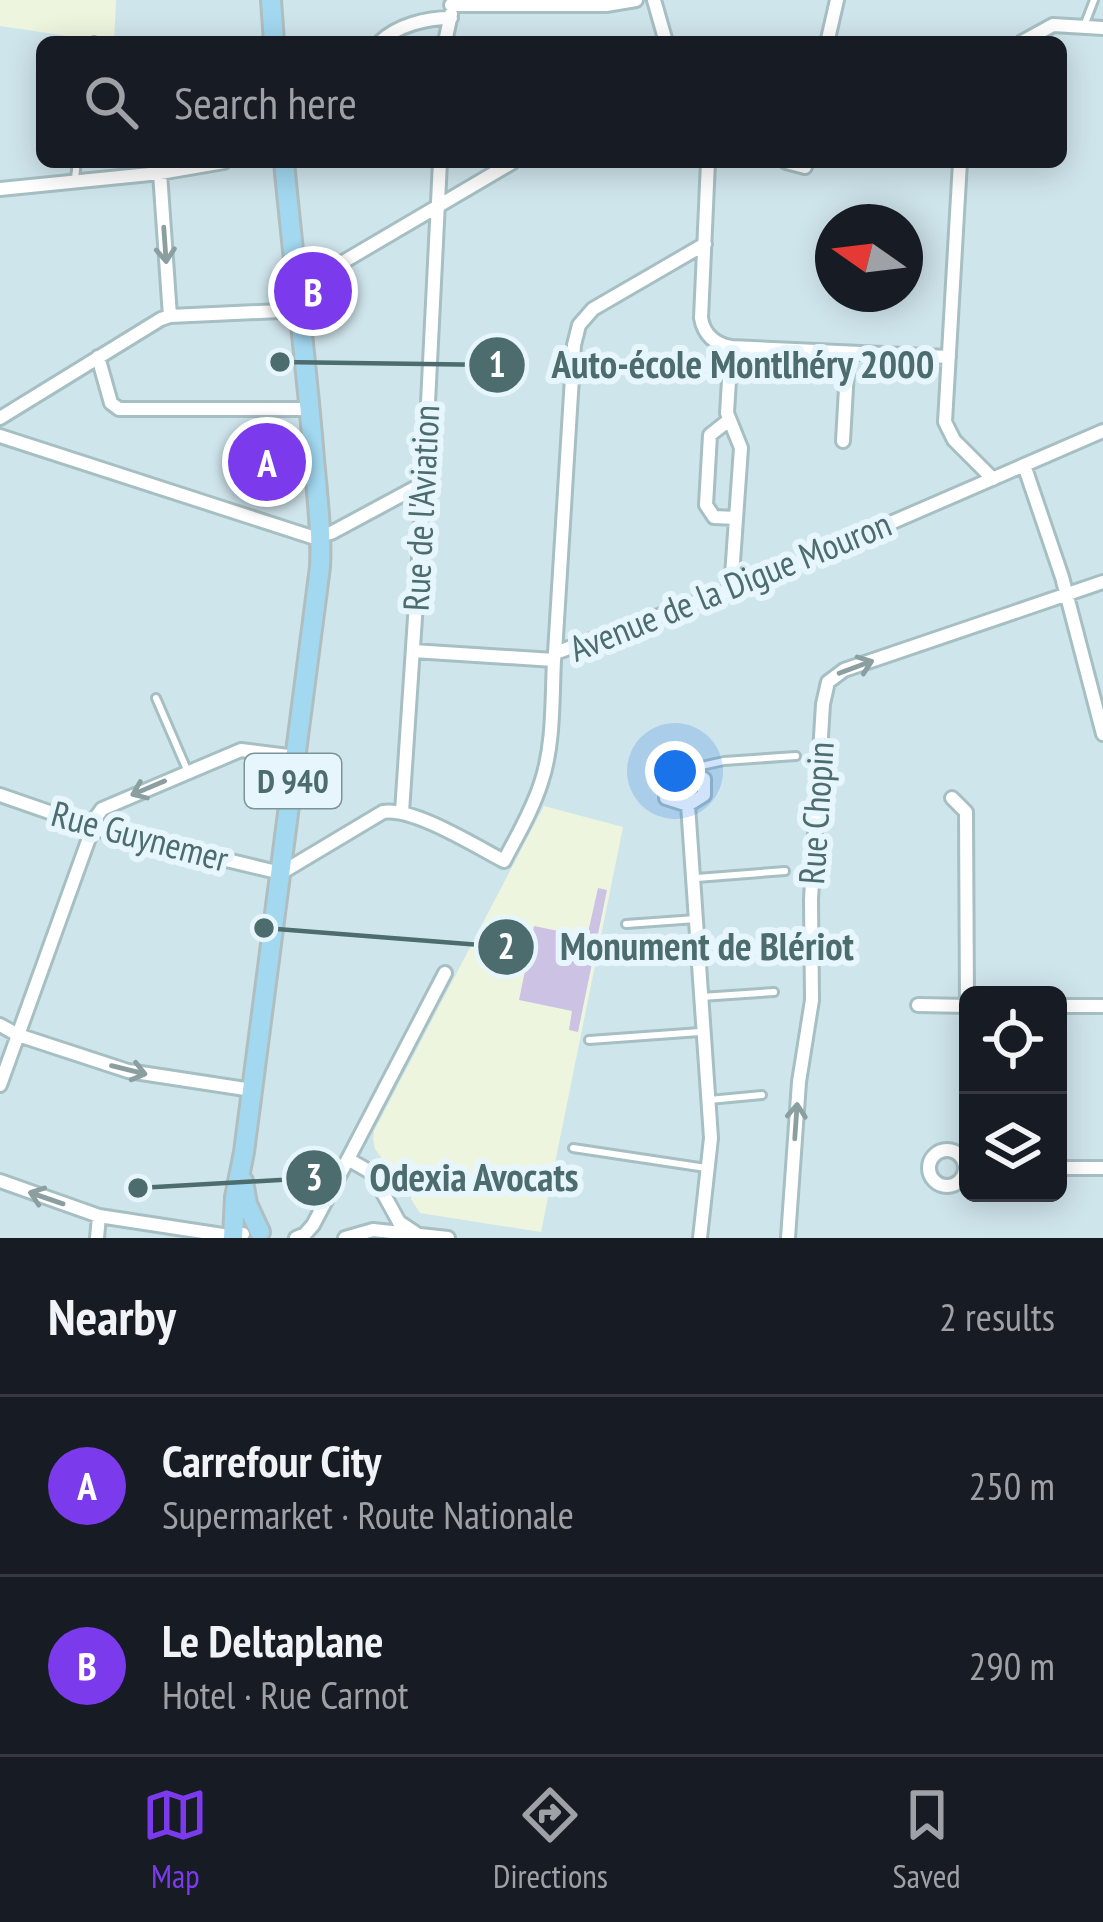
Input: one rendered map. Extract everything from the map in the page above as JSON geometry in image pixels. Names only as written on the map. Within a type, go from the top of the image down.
[{"type":"main road","points":[[271,0],[274,36]]},
{"type":"main road","name":"D 940","points":[[246,1236],[244,1151],[319,578],[310,409],[285,168]]},
{"type":"street","points":[[387,36],[451,8],[636,0]]},
{"type":"street","points":[[654,0],[664,36]]},
{"type":"street","points":[[828,36],[837,0]]},
{"type":"street","points":[[1033,36],[1053,25],[1103,28]]},
{"type":"street","points":[[0,189],[189,168]]},
{"type":"street","name":"Rue de l'Aviation","points":[[402,812],[440,168]]},
{"type":"street","points":[[297,285],[503,168]]},
{"type":"street","points":[[708,168],[702,324],[715,342],[731,347],[949,358]]},
{"type":"street","points":[[960,168],[947,428],[992,479]]},
{"type":"street","points":[[160,173],[170,316]]},
{"type":"street","points":[[281,873],[383,812],[402,812],[504,861],[535,799],[548,750],[577,330],[593,309],[705,244]]},
{"type":"street","points":[[0,418],[155,321],[170,316],[301,310]]},
{"type":"street","points":[[730,590],[740,444],[726,408],[731,347]]},
{"type":"street","points":[[842,441],[848,352]]},
{"type":"street","points":[[98,357],[111,403],[119,409],[310,409]]},
{"type":"street","points":[[729,420],[710,435],[706,505],[713,517],[736,518]]},
{"type":"street","points":[[1103,431],[1024,465],[1067,594],[1103,734]]},
{"type":"street","points":[[0,436],[307,537],[320,538],[424,483]]},
{"type":"street","name":"Avenue de la Digue Mouron","points":[[413,651],[555,656],[730,590],[1024,465]]},
{"type":"street","name":"Rue Chopin","points":[[788,1238],[798,1096],[812,1000],[811,899],[828,682],[844,670],[1103,582]]},
{"type":"street","points":[[0,1085],[93,827],[105,807],[241,750],[296,757]]},
{"type":"street","points":[[686,769],[704,779],[704,795],[688,805],[666,798],[666,777],[686,769]]},
{"type":"street","name":"Rue Guynemer","points":[[0,795],[93,827],[281,873]]},
{"type":"street","points":[[952,798],[966,812],[967,986]]},
{"type":"street","points":[[688,805],[709,1100],[709,1169],[700,1238]]},
{"type":"street","points":[[296,1238],[313,1225],[445,974]]},
{"type":"street","points":[[918,1005],[959,1006]]},
{"type":"street","points":[[1067,1006],[1103,1006]]},
{"type":"street","points":[[0,1025],[128,1071],[252,1090]]},
{"type":"street","points":[[348,1159],[369,1169],[402,1226],[417,1234]]},
{"type":"street","points":[[1067,1168],[1103,1168]]},
{"type":"street","points":[[0,1181],[99,1216],[246,1236]]},
{"type":"street","points":[[345,1238],[383,1220],[388,1200]]},
{"type":"street","points":[[97,1238],[99,1216]]},
{"type":"street","points":[[364,1232],[448,1238]]},
{"type":"lane","points":[[1084,26],[1094,0]]},
{"type":"lane","points":[[74,182],[76,168]]},
{"type":"lane","points":[[156,698],[188,772]]},
{"type":"lane","points":[[686,769],[796,756]]},
{"type":"lane","points":[[693,878],[785,871]]},
{"type":"lane","points":[[626,924],[696,920]]},
{"type":"lane","points":[[701,998],[774,992]]},
{"type":"lane","points":[[590,1040],[704,1032]]},
{"type":"lane","points":[[709,1100],[762,1095]]},
{"type":"lane","points":[[573,1148],[709,1169]]},
{"type":"shaded area","points":[[0,0],[1103,0],[1103,1238],[0,1238]]},
{"type":"shaded area","points":[[0,0],[116,0],[114,36],[68,36],[0,26]]},
{"type":"shaded area","points":[[544,806],[623,827],[541,1232],[420,1213],[411,1199],[412,1190],[396,1167],[386,1164],[373,1139]]},
{"type":"shaded area","points":[[598,888],[607,890],[578,1032],[569,1030],[572,1011],[519,1000],[534,926],[587,937]]},
{"type":"place","name":"Le Deltaplane","points":[[313,291]]},
{"type":"place","name":"Auto-école Montlhéry 2000","points":[[280,362]]},
{"type":"place","name":"Carrefour City","points":[[267,462]]},
{"type":"place","name":"Monument de Blériot","points":[[264,928]]},
{"type":"place","name":"Odexia Avocats","points":[[138,1188]]}]
